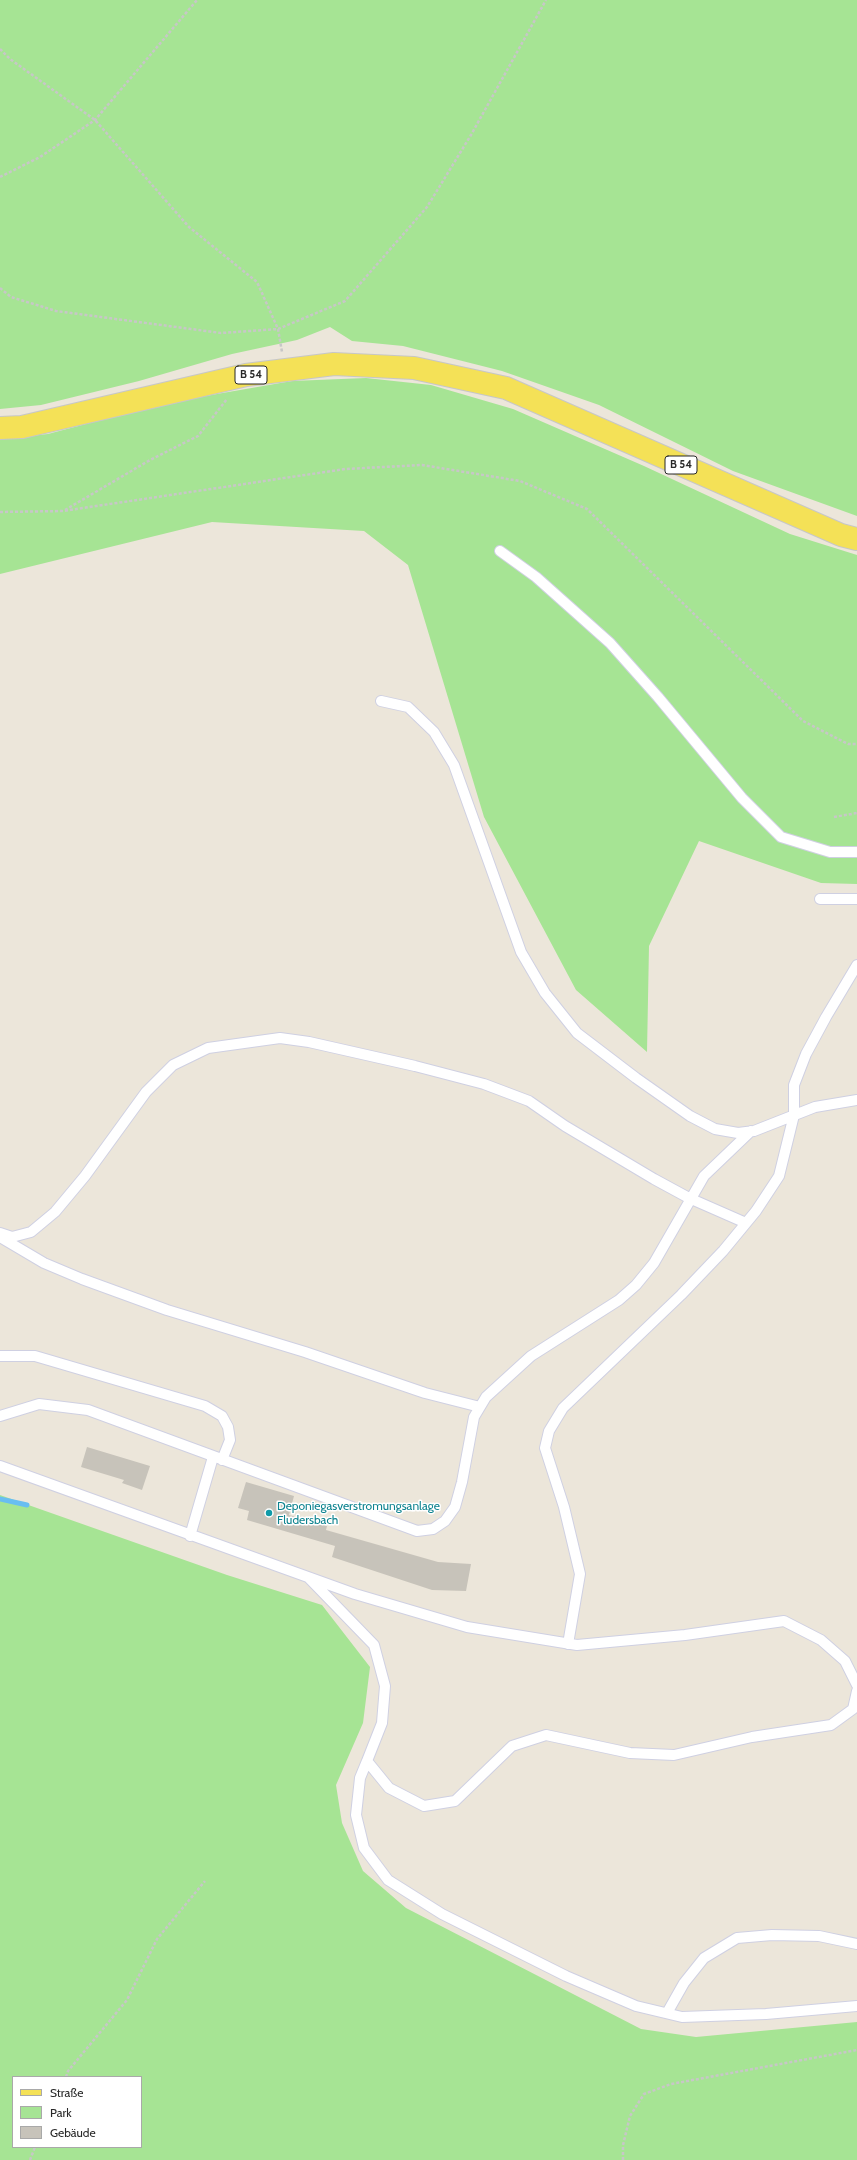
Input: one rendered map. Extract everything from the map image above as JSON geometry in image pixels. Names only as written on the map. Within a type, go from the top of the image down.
[{"type":"main road","name":"B 54","points":[[0,428],[22,427],[246,376],[334,364],[414,368],[506,388],[841,535],[857,539]]},
{"type":"lane","points":[[500,551],[536,577],[610,643],[742,798],[781,837],[830,852],[857,852]]},
{"type":"lane","points":[[381,701],[408,708],[434,732],[454,765],[521,952],[545,993],[577,1033],[636,1078],[690,1116],[715,1129],[738,1133],[751,1132],[770,1126],[815,1107],[857,1100]]},
{"type":"lane","points":[[820,899],[857,899]]},
{"type":"lane","points":[[568,1644],[580,1574],[564,1507],[545,1448],[549,1430],[563,1408],[682,1295],[723,1251],[746,1223],[780,1176],[794,1115],[794,1085],[806,1054],[840,991],[857,965]]},
{"type":"lane","points":[[0,1234],[12,1237],[31,1232],[55,1212],[85,1176],[146,1092],[173,1064],[208,1048],[280,1038],[309,1042],[415,1066],[484,1084],[528,1101],[565,1126],[689,1198],[746,1223]]},
{"type":"lane","points":[[0,1416],[39,1404],[88,1410],[417,1531],[433,1529],[445,1521],[455,1507],[462,1482],[474,1418],[486,1397],[502,1380],[530,1356],[619,1300],[636,1285],[654,1263],[689,1198],[704,1176],[728,1151],[751,1132]]},
{"type":"lane","points":[[0,1237],[44,1263],[82,1279],[167,1310],[305,1352],[425,1393],[480,1407]]},
{"type":"lane","points":[[0,1356],[35,1356],[205,1406],[222,1416],[228,1427],[230,1440],[218,1458],[190,1536]]},
{"type":"lane","points":[[0,1466],[190,1536],[356,1594],[467,1627],[577,1645],[685,1635],[784,1621],[821,1640],[845,1661],[857,1685]]},
{"type":"lane","points":[[308,1577],[374,1645],[385,1686],[382,1723],[360,1778],[356,1815],[364,1848],[388,1880],[442,1914],[566,1976],[636,2006],[682,2017],[758,2014],[857,2006]]},
{"type":"lane","points":[[367,1761],[389,1788],[424,1806],[455,1801],[512,1746],[546,1735],[630,1753],[674,1755],[752,1737],[830,1724],[853,1709],[857,1690]]},
{"type":"lane","points":[[667,2013],[684,1983],[704,1958],[737,1938],[772,1935],[819,1936],[857,1944]]},
{"type":"path","points":[[0,177],[40,157],[95,120],[197,0]]},
{"type":"path","points":[[0,288],[11,298],[56,310],[83,315],[221,333],[278,329],[345,301],[428,207],[471,136],[546,0]]},
{"type":"path","points":[[0,49],[95,120],[189,227],[257,282],[278,329]]},
{"type":"path","points":[[63,511],[150,460],[198,436],[246,376]]},
{"type":"path","points":[[0,512],[63,511],[345,469],[422,465],[520,480],[587,509],[803,722],[848,744],[857,744]]},
{"type":"path","points":[[834,818],[857,813]]},
{"type":"path","points":[[66,2076],[68,2071],[127,2000],[157,1939],[205,1881]]},
{"type":"path","points":[[623,2160],[623,2145],[630,2116],[644,2094],[671,2084],[857,2050]]},
{"type":"path","points":[[30,2160],[35,2148]]},
{"type":"green space","points":[[0,0],[857,0],[857,516],[733,471],[599,405],[502,371],[403,346],[352,341],[330,327],[297,340],[232,354],[139,381],[41,405],[0,409]]},
{"type":"green space","points":[[366,378],[431,385],[513,409],[644,466],[790,534],[857,555],[857,884],[821,883],[699,841],[649,946],[647,1052],[576,990],[484,817],[408,565],[364,531],[212,522],[0,574],[0,439],[48,434],[165,403],[292,381]]},
{"type":"green space","points":[[0,1495],[227,1575],[322,1605],[370,1667],[363,1723],[336,1785],[342,1823],[363,1871],[406,1908],[641,2029],[696,2037],[857,2022],[857,2160],[0,2160]]},
{"type":"building","points":[[87,1447],[150,1466],[142,1490],[122,1483],[124,1480],[81,1467]]},
{"type":"building","points":[[246,1482],[294,1496],[289,1515],[327,1526],[326,1530],[438,1562],[471,1564],[466,1591],[432,1590],[332,1557],[335,1546],[247,1520],[249,1511],[238,1508]]},
{"type":"waterway","points":[[0,1499],[27,1505]]},
{"type":"place","name":"Deponiegasverstromungsanlage Fludersbach","points":[[269,1513]]}]
